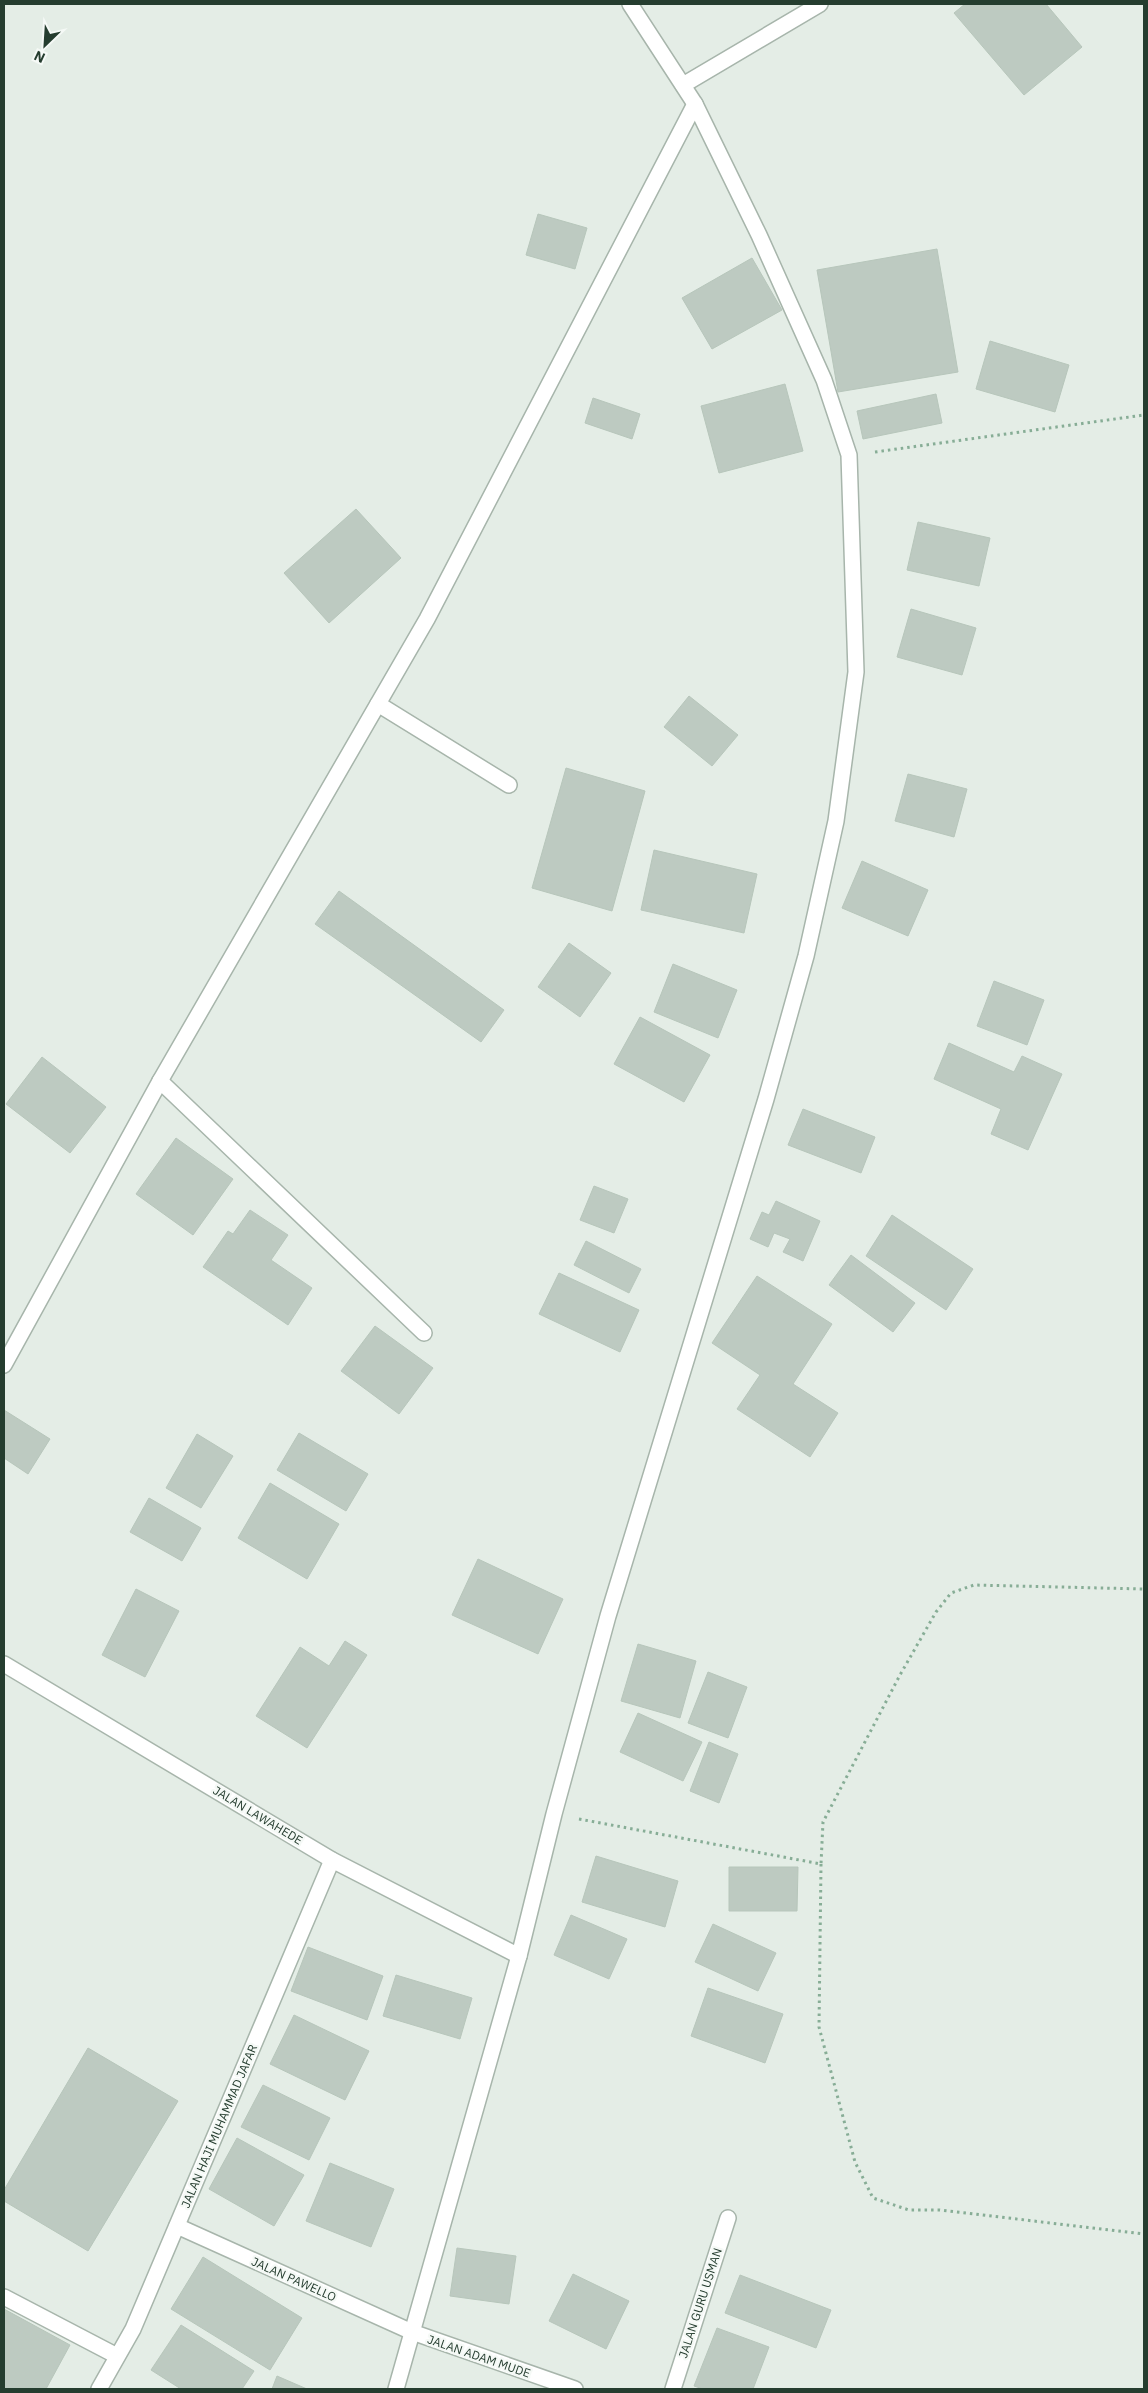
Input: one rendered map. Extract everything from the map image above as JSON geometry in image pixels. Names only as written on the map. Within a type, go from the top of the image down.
[{"type":"street","points":[[396,2389],[519,1956],[554,1814],[608,1616],[798,985],[836,821],[856,672],[849,455],[824,380],[759,235],[695,104],[630,4]]},
{"type":"street","points":[[683,85],[820,4]]},
{"type":"street","points":[[4,1366],[160,1081],[431,611],[695,104]]},
{"type":"street","points":[[378,704],[509,785]]},
{"type":"street","points":[[160,1081],[424,1333]]},
{"type":"street","name":"JALAN LAWAHEDE","points":[[4,1664],[332,1860],[519,1956]]},
{"type":"street","name":"JALAN HAJI MUHAMMAD JAFAR","points":[[99,2389],[132,2329],[332,1860]]},
{"type":"street","name":"JALAN GURU USMAN","points":[[673,2389],[728,2218]]},
{"type":"street","name":"JALAN PAWELLO","points":[[177,2226],[412,2332]]},
{"type":"street","points":[[4,2297],[118,2356]]},
{"type":"street","name":"JALAN ADAM MUDE","points":[[412,2332],[575,2389]]},
{"type":"path","points":[[849,455],[1144,415]]},
{"type":"path","points":[[1144,1589],[974,1585],[951,1593],[936,1612],[900,1675],[823,1822],[819,2027],[855,2162],[873,2198],[909,2210],[940,2210],[1144,2234]]},
{"type":"path","points":[[554,1814],[821,1864]]},
{"type":"building","points":[[965,4],[1046,4],[1082,47],[1024,95],[954,13]]},
{"type":"building","points":[[538,214],[587,228],[575,269],[526,255]]},
{"type":"building","points":[[937,249],[958,372],[838,392],[817,270]]},
{"type":"building","points":[[752,258],[782,310],[712,349],[682,298]]},
{"type":"building","points":[[990,341],[1069,365],[1055,412],[976,389]]},
{"type":"building","points":[[785,384],[803,451],[719,473],[701,406]]},
{"type":"building","points":[[936,394],[942,423],[863,439],[857,411]]},
{"type":"building","points":[[593,398],[640,414],[632,439],[585,423]]},
{"type":"building","points":[[356,509],[401,558],[329,623],[284,573]]},
{"type":"building","points":[[918,522],[990,538],[979,586],[907,570]]},
{"type":"building","points":[[911,609],[976,628],[962,675],[897,657]]},
{"type":"building","points":[[689,696],[738,735],[712,766],[664,727]]},
{"type":"building","points":[[566,768],[645,791],[612,911],[532,888]]},
{"type":"building","points":[[908,774],[967,789],[954,837],[895,821]]},
{"type":"building","points":[[654,850],[757,874],[744,933],[641,910]]},
{"type":"building","points":[[862,861],[928,890],[908,936],[842,908]]},
{"type":"building","points":[[339,891],[504,1010],[481,1042],[315,924]]},
{"type":"building","points":[[569,943],[611,973],[580,1017],[538,987]]},
{"type":"building","points":[[673,964],[737,990],[718,1038],[654,1012]]},
{"type":"building","points":[[994,981],[1044,1000],[1027,1045],[977,1026]]},
{"type":"building","points":[[640,1017],[710,1055],[684,1102],[614,1064]]},
{"type":"building","points":[[949,1043],[1014,1072],[1022,1056],[1062,1074],[1028,1150],[991,1134],[1001,1109],[934,1079]]},
{"type":"building","points":[[42,1057],[106,1107],[70,1153],[6,1104]]},
{"type":"building","points":[[803,1109],[875,1137],[861,1173],[788,1145]]},
{"type":"building","points":[[176,1138],[233,1179],[193,1235],[136,1194]]},
{"type":"building","points":[[594,1186],[628,1199],[614,1233],[580,1220]]},
{"type":"building","points":[[776,1201],[820,1221],[803,1261],[783,1252],[790,1239],[774,1233],[768,1247],[750,1239],[762,1212],[769,1215]]},
{"type":"building","points":[[250,1210],[288,1235],[271,1260],[312,1288],[288,1325],[203,1267],[228,1231],[233,1234]]},
{"type":"building","points":[[892,1215],[973,1269],[946,1310],[866,1256]]},
{"type":"building","points":[[586,1241],[641,1269],[629,1293],[574,1265]]},
{"type":"building","points":[[851,1255],[915,1303],[893,1332],[829,1285]]},
{"type":"building","points":[[559,1273],[639,1310],[620,1352],[539,1314]]},
{"type":"building","points":[[757,1276],[832,1324],[793,1384],[838,1413],[810,1457],[737,1409],[760,1375],[712,1343]]},
{"type":"building","points":[[375,1326],[433,1368],[399,1414],[341,1371]]},
{"type":"building","points":[[4,1410],[50,1439],[28,1474],[4,1458]]},
{"type":"building","points":[[299,1433],[368,1474],[346,1511],[277,1470]]},
{"type":"building","points":[[197,1434],[233,1456],[201,1508],[166,1488]]},
{"type":"building","points":[[270,1483],[339,1524],[307,1579],[238,1538]]},
{"type":"building","points":[[149,1498],[201,1528],[182,1561],[130,1532]]},
{"type":"building","points":[[478,1559],[563,1599],[538,1654],[452,1615]]},
{"type":"building","points":[[136,1589],[179,1611],[145,1677],[102,1655]]},
{"type":"building","points":[[345,1641],[367,1655],[307,1748],[256,1716],[300,1647],[329,1666]]},
{"type":"building","points":[[638,1644],[696,1661],[680,1718],[621,1701]]},
{"type":"building","points":[[708,1672],[747,1687],[728,1738],[688,1723]]},
{"type":"building","points":[[638,1713],[702,1742],[683,1781],[620,1752]]},
{"type":"building","points":[[709,1742],[738,1754],[719,1803],[690,1791]]},
{"type":"building","points":[[596,1856],[678,1881],[665,1927],[582,1902]]},
{"type":"building","points":[[729,1867],[798,1867],[797,1911],[729,1911]]},
{"type":"building","points":[[571,1915],[627,1939],[609,1979],[554,1955]]},
{"type":"building","points":[[713,1924],[776,1953],[758,1991],[695,1962]]},
{"type":"building","points":[[308,1947],[383,1976],[367,2020],[291,1991]]},
{"type":"building","points":[[396,1975],[472,1998],[460,2039],[383,2016]]},
{"type":"building","points":[[708,1988],[783,2014],[765,2063],[691,2036]]},
{"type":"building","points":[[294,2015],[369,2051],[345,2100],[270,2064]]},
{"type":"building","points":[[88,2048],[178,2101],[88,2251],[4,2201],[4,2190]]},
{"type":"building","points":[[263,2085],[330,2118],[309,2160],[241,2127]]},
{"type":"building","points":[[237,2138],[304,2175],[274,2226],[209,2189]]},
{"type":"building","points":[[330,2163],[394,2189],[371,2247],[306,2221]]},
{"type":"building","points":[[457,2248],[516,2256],[509,2304],[450,2296]]},
{"type":"building","points":[[203,2257],[302,2318],[270,2370],[171,2309]]},
{"type":"building","points":[[573,2274],[629,2301],[606,2349],[549,2321]]},
{"type":"building","points":[[740,2275],[831,2310],[816,2348],[725,2313]]},
{"type":"building","points":[[4,2309],[70,2345],[46,2389],[4,2389]]},
{"type":"building","points":[[181,2325],[254,2371],[242,2389],[181,2389],[151,2370]]},
{"type":"building","points":[[717,2328],[769,2347],[753,2389],[703,2389],[694,2386]]},
{"type":"building","points":[[277,2376],[307,2389],[272,2389]]}]
